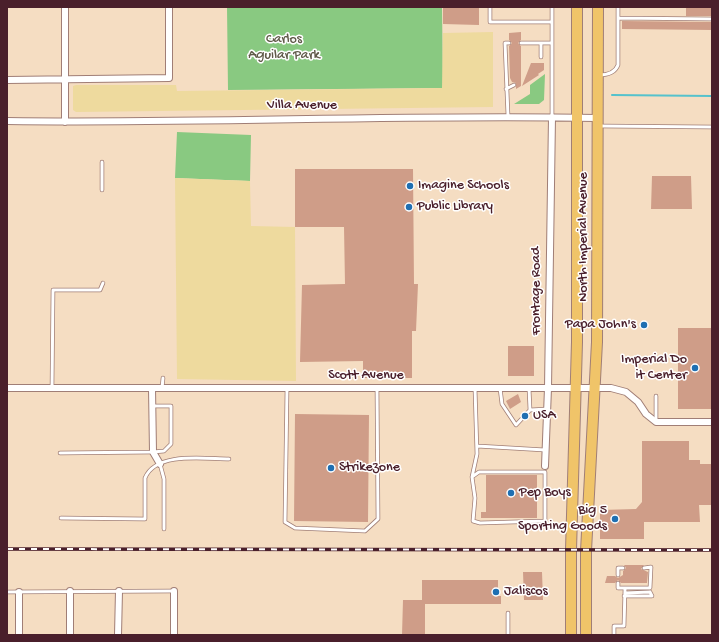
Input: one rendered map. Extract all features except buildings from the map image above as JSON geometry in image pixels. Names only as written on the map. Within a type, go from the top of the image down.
[{"type":"highway","name":"North Imperial Avenue","points":[[571,635],[571,550],[576,388],[577,7]]},
{"type":"highway","name":"North Imperial Avenue","points":[[586,635],[586,551],[597,342],[598,7]]},
{"type":"street","points":[[65,7],[65,122]]},
{"type":"street","points":[[7,80],[169,78],[169,7]]},
{"type":"street","name":"Villa Avenue","points":[[7,121],[65,122],[508,116],[576,118],[598,122]]},
{"type":"street","name":"Frontage Road","points":[[546,469],[552,117]]},
{"type":"street","name":"Scott Avenue","points":[[7,388],[611,388],[626,392],[638,402],[646,414],[656,422]]},
{"type":"street","points":[[152,388],[153,452],[160,464]]},
{"type":"street","points":[[656,422],[712,422]]},
{"type":"street","points":[[70,591],[70,635]]},
{"type":"street","points":[[118,635],[119,591]]},
{"type":"street","points":[[174,591],[174,635]]},
{"type":"street","points":[[19,592],[19,635]]},
{"type":"lane","points":[[490,7],[490,22],[552,22]]},
{"type":"lane","points":[[552,7],[552,117]]},
{"type":"lane","points":[[598,75],[611,74],[617,69],[618,7]]},
{"type":"lane","points":[[618,18],[712,19]]},
{"type":"lane","points":[[508,116],[505,43],[509,43]]},
{"type":"lane","points":[[521,43],[552,44]]},
{"type":"lane","points":[[541,43],[541,57]]},
{"type":"lane","points":[[506,89],[514,85]]},
{"type":"lane","points":[[598,122],[712,127]]},
{"type":"lane","points":[[102,162],[102,190]]},
{"type":"lane","points":[[52,388],[53,290],[100,290],[103,283]]},
{"type":"lane","points":[[162,388],[163,378]]},
{"type":"lane","points":[[287,388],[285,522],[295,528],[365,531],[378,519],[377,388]]},
{"type":"lane","points":[[472,477],[479,472],[546,469],[545,521],[480,523],[473,521],[475,498],[472,477],[477,446],[475,388]]},
{"type":"lane","points":[[500,388],[502,404],[516,425],[530,410],[548,409]]},
{"type":"lane","points":[[529,388],[530,410]]},
{"type":"lane","points":[[656,396],[656,422]]},
{"type":"lane","points":[[60,453],[164,451],[171,444],[170,406],[152,406]]},
{"type":"lane","points":[[477,446],[546,450]]},
{"type":"lane","points":[[61,518],[145,519],[145,478],[147,474],[160,464],[173,459],[229,459]]},
{"type":"lane","points":[[160,464],[164,480],[164,529]]},
{"type":"lane","points":[[618,575],[618,568],[623,568]]},
{"type":"lane","points":[[618,583],[618,588],[625,592],[650,592],[651,568],[644,568]]},
{"type":"lane","points":[[625,592],[650,588]]},
{"type":"lane","points":[[7,592],[174,591]]},
{"type":"lane","points":[[614,635],[614,626],[624,626],[625,592]]},
{"type":"lane","points":[[508,613],[508,635]]},
{"type":"green space","name":"Carlos Aguilar Park","points":[[227,7],[442,7],[443,88],[228,90]]},
{"type":"green space","points":[[545,74],[544,100],[539,104],[514,104],[530,94],[530,85]]},
{"type":"green space","points":[[177,132],[251,135],[250,181],[175,178]]},
{"type":"sand","points":[[493,32],[493,107],[76,112],[73,110],[73,86],[76,85],[176,85],[177,91],[442,88],[443,33]]},
{"type":"sand","points":[[175,178],[250,181],[251,226],[295,227],[296,381],[177,379]]},
{"type":"waterway","points":[[612,95],[712,96]]},
{"type":"railway","points":[[7,549],[712,550]]},
{"type":"place","name":"Imagine Schools","points":[[410,186]]},
{"type":"place","name":"Public Library","points":[[409,207]]},
{"type":"place","name":"Papa John's","points":[[644,325]]},
{"type":"place","name":"Imperial Do it Center","points":[[695,368]]},
{"type":"place","name":"USA","points":[[525,416]]},
{"type":"place","name":"Strikezone","points":[[331,468]]},
{"type":"place","name":"Pep Boys","points":[[511,493]]},
{"type":"place","name":"Big 5 Sporting Goods","points":[[615,519]]},
{"type":"place","name":"Jaliscos","points":[[496,592]]}]
